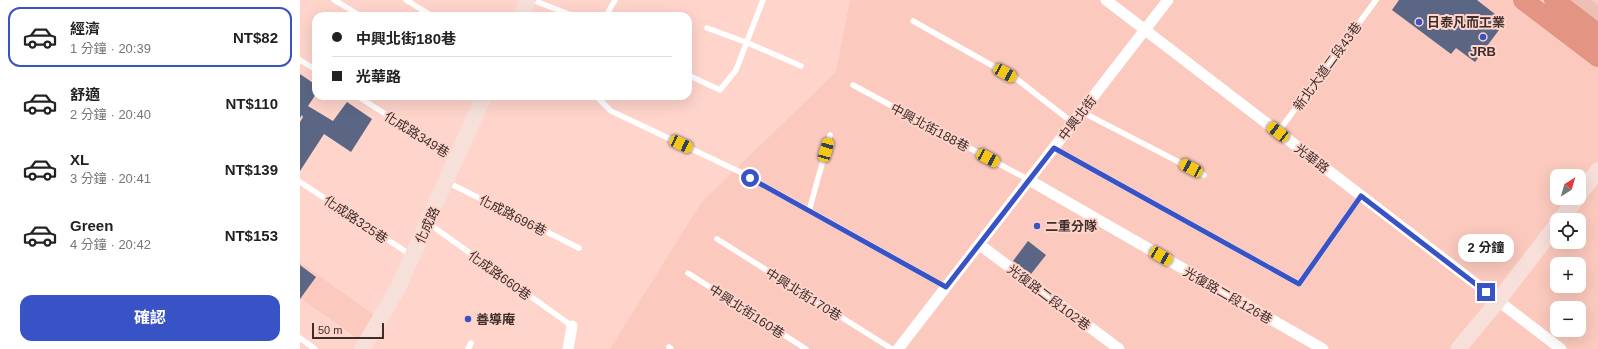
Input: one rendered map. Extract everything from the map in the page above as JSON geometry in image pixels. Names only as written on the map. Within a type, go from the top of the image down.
[{"type":"highway","points":[[1523,0],[1598,57]]},
{"type":"highway","points":[[1537,0],[1598,46]]},
{"type":"highway","points":[[1554,0],[1598,34]]},
{"type":"highway","points":[[1568,0],[1598,23]]},
{"type":"main road","points":[[1514,0],[1598,64]]},
{"type":"main road","points":[[1577,0],[1598,16]]},
{"type":"street","points":[[523,12],[528,0]]},
{"type":"street","name":"光華路","points":[[1106,0],[1561,349]]},
{"type":"street","name":"中興北街","points":[[898,349],[980,245],[1028,180],[1168,0]]},
{"type":"street","name":"化成路","points":[[362,349],[398,288],[447,182],[482,100]]},
{"type":"street","points":[[1586,186],[1598,170]]},
{"type":"street","name":"光復路二段126巷","points":[[1028,180],[1323,349]]},
{"type":"street","points":[[1565,213],[1572,205]]},
{"type":"street","points":[[1458,349],[1498,301],[1550,233]]},
{"type":"street","name":"光復路二段102巷","points":[[980,245],[1119,349]]},
{"type":"street","points":[[568,349],[572,326]]},
{"type":"lane","points":[[334,0],[354,12]]},
{"type":"lane","points":[[406,0],[426,12]]},
{"type":"lane","points":[[532,0],[564,12]]},
{"type":"lane","points":[[608,12],[614,0]]},
{"type":"lane","points":[[692,77],[720,90],[736,70],[764,0]]},
{"type":"lane","name":"新北大道二段43巷","points":[[1278,132],[1376,0]]},
{"type":"lane","points":[[913,21],[1018,80],[1073,123]]},
{"type":"lane","points":[[707,28],[748,43],[801,66]]},
{"type":"lane","points":[[300,60],[312,68]]},
{"type":"lane","name":"中興北街188巷","points":[[853,85],[1028,180]]},
{"type":"lane","name":"化成路349巷","points":[[363,100],[457,159]]},
{"type":"lane","points":[[600,100],[611,111],[738,171],[946,287]]},
{"type":"lane","points":[[1082,112],[1204,175]]},
{"type":"lane","points":[[809,211],[830,135]]},
{"type":"lane","points":[[1054,148],[1299,284],[1361,196]]},
{"type":"lane","name":"化成路325巷","points":[[300,182],[412,257]]},
{"type":"lane","name":"化成路696巷","points":[[447,182],[579,248]]},
{"type":"lane","name":"化成路660巷","points":[[428,223],[572,326]]},
{"type":"lane","name":"中興北街170巷","points":[[717,239],[892,349]]},
{"type":"lane","name":"中興北街160巷","points":[[688,273],[806,349]]},
{"type":"lane","points":[[300,338],[315,349]]},
{"type":"lane","points":[[468,349],[471,343]]},
{"type":"shaded area","points":[[850,0],[1598,0],[1598,349],[610,349],[701,203],[836,72]]},
{"type":"shaded area","points":[[300,262],[374,315],[360,340],[300,298]]},
{"type":"building","points":[[1399,0],[1477,0],[1505,22],[1475,62],[1456,48],[1451,54],[1392,10]]},
{"type":"building","points":[[300,74],[312,82],[312,100],[308,106],[333,121],[347,102],[372,119],[351,152],[324,134],[300,171],[300,122],[303,117],[302,115],[300,118]]},
{"type":"building","points":[[1028,241],[1046,255],[1031,274],[1013,261]]},
{"type":"building","points":[[300,265],[316,277],[300,299]]},
{"type":"place","name":"日泰凡而工業","points":[[1419,22]]},
{"type":"place","name":"JRB","points":[[1483,37]]},
{"type":"place","name":"二重分隊","points":[[1037,226]]},
{"type":"place","name":"善導庵","points":[[468,319]]},
{"type":"route","points":[[750,178],[946,287],[1054,148],[1299,284],[1361,196],[1486,292]]}]
